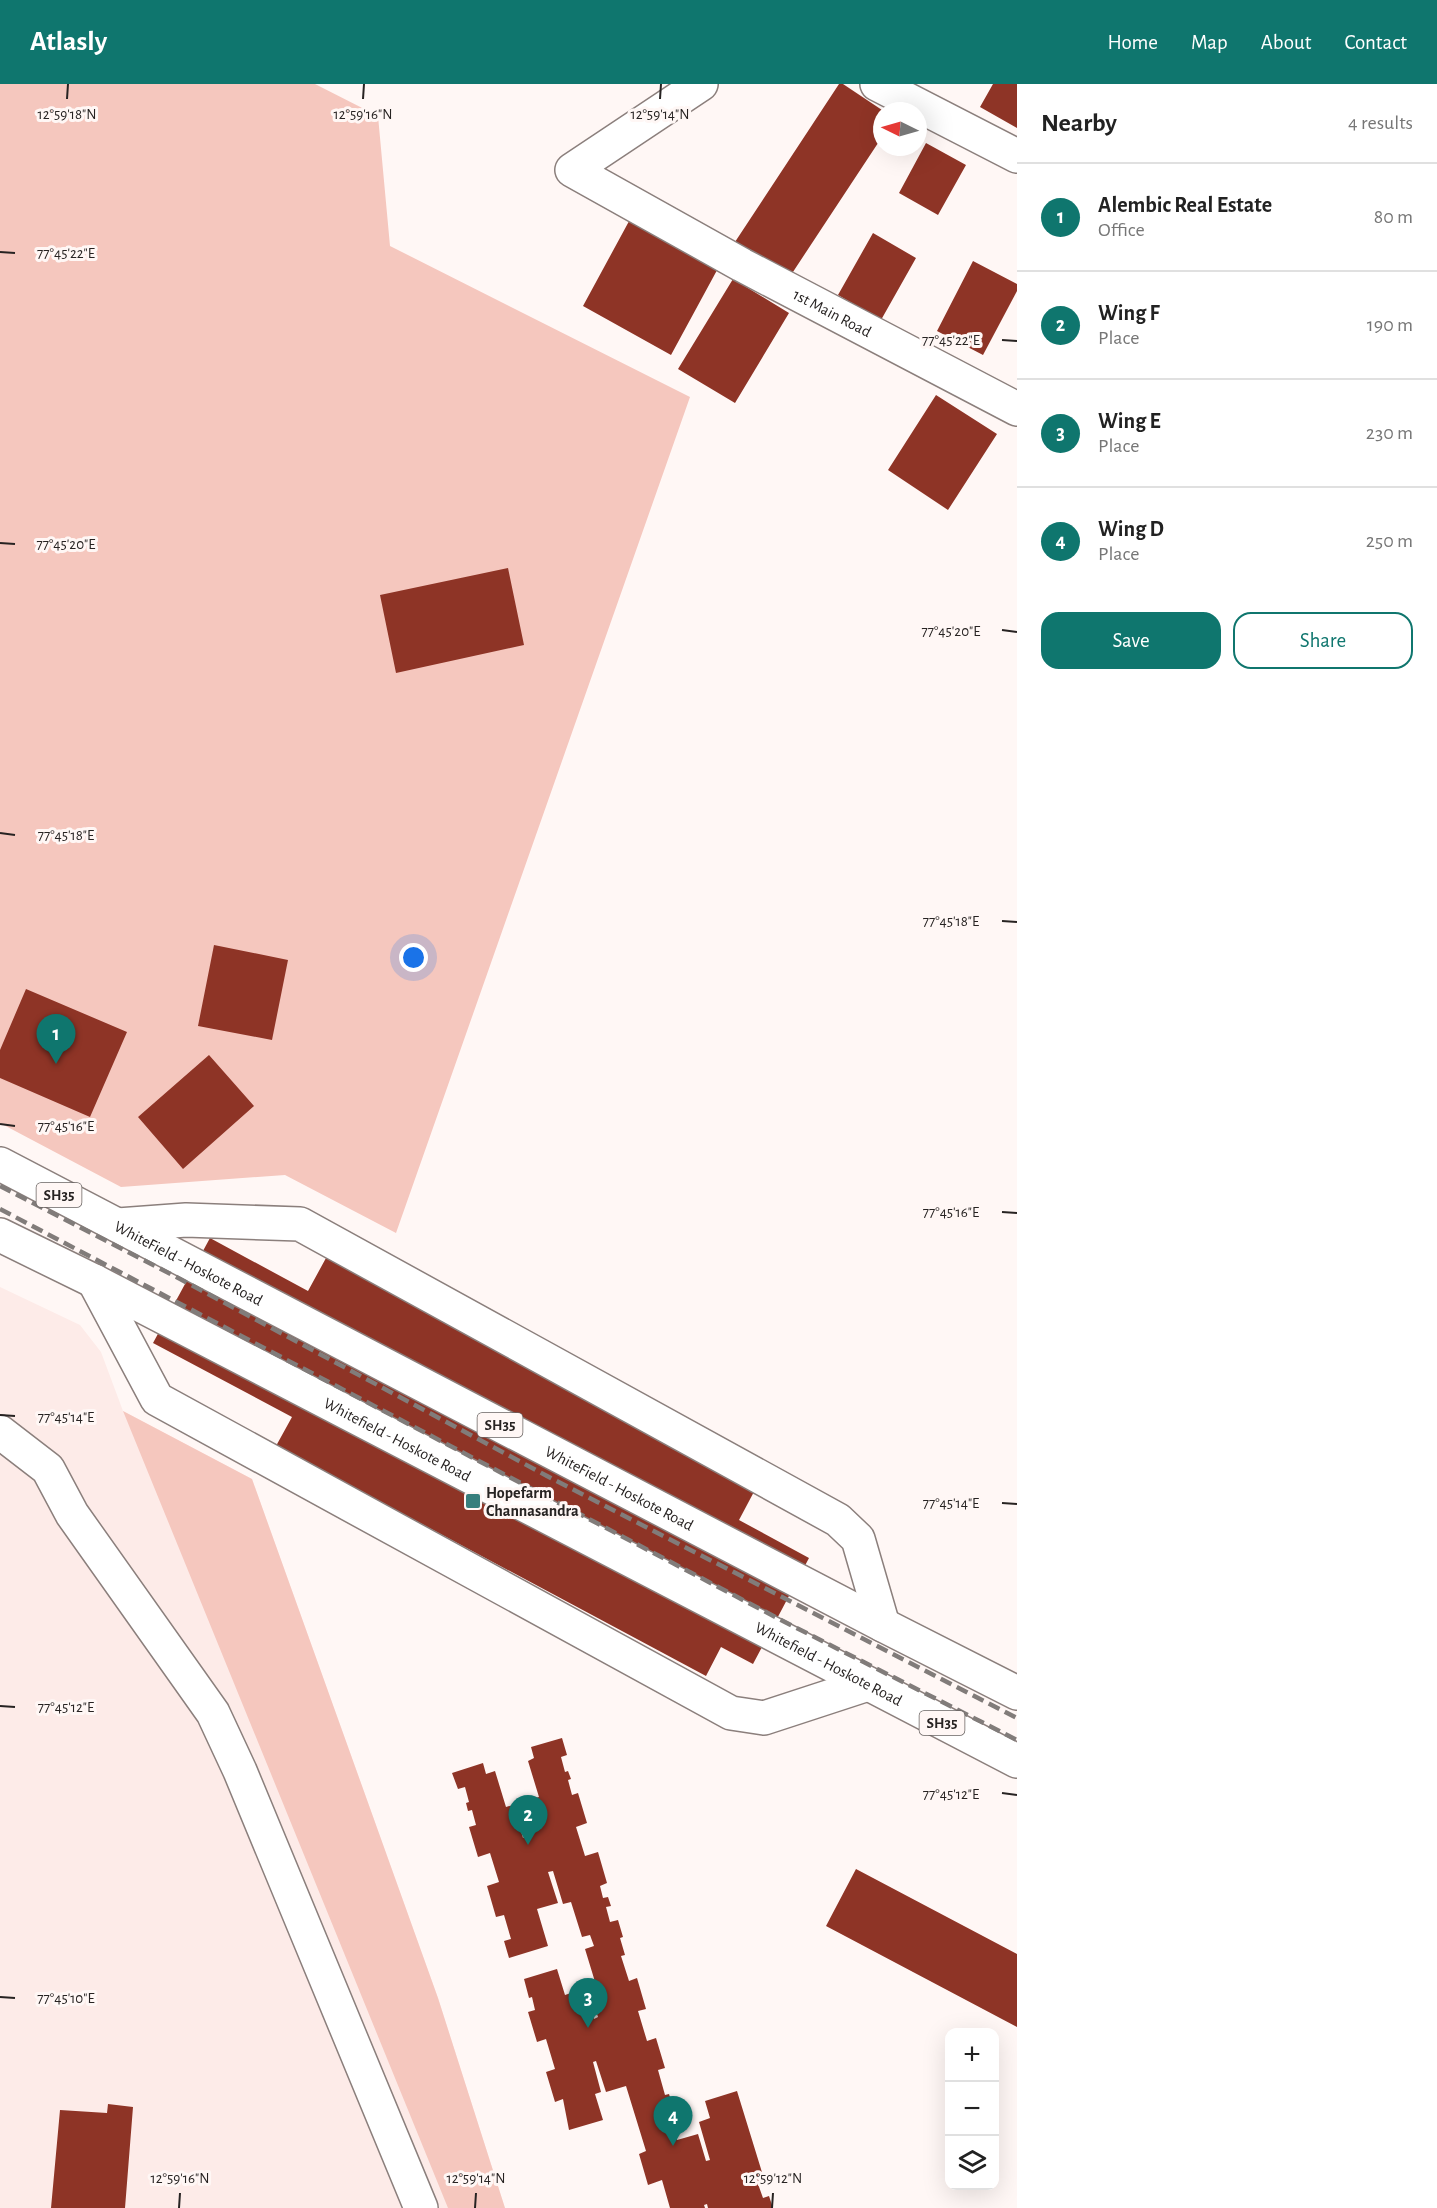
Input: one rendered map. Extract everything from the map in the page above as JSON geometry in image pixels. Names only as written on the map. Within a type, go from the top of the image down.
[{"type":"street","name":"1st Main Road","points":[[701,84],[572,170],[742,265],[1017,409]]},
{"type":"street","points":[[877,84],[1017,156]]},
{"type":"street","name":"WhiteField - Hoskote Road","points":[[0,1164],[1017,1693]]},
{"type":"street","points":[[118,1225],[186,1220],[300,1224],[837,1520],[858,1539],[883,1625]]},
{"type":"street","name":"Whitefield - Hoskote Road","points":[[0,1235],[94,1281],[1017,1761]]},
{"type":"street","points":[[94,1281],[157,1399],[731,1713],[764,1718],[868,1684]]},
{"type":"street","points":[[0,1431],[48,1469],[72,1514],[213,1713],[240,1772],[421,2208]]},
{"type":"shaded area","points":[[0,84],[315,84],[378,116],[390,246],[690,397],[396,1233],[285,1175],[121,1187],[0,1123]]},
{"type":"shaded area","points":[[0,1287],[80,1325],[101,1352],[123,1411],[252,1479],[438,1998],[505,2208],[0,2208]]},
{"type":"shaded area","points":[[123,1411],[252,1479],[438,1998],[505,2208],[448,2208]]},
{"type":"building","points":[[839,84],[843,84],[873,104],[873,151],[787,281],[733,245]]},
{"type":"building","points":[[993,84],[1017,84],[1017,128],[980,107]]},
{"type":"building","points":[[927,144],[966,165],[938,215],[899,193],[919,156],[927,156]]},
{"type":"building","points":[[634,212],[722,261],[671,355],[583,306]]},
{"type":"building","points":[[873,233],[916,258],[881,320],[838,295]]},
{"type":"building","points":[[973,261],[1017,284],[1017,291],[983,355],[937,331]]},
{"type":"building","points":[[733,279],[789,313],[735,403],[678,369]]},
{"type":"building","points":[[936,395],[997,434],[948,510],[888,470]]},
{"type":"building","points":[[508,568],[524,645],[396,673],[380,595]]},
{"type":"building","points":[[214,945],[288,960],[272,1040],[198,1026]]},
{"type":"building","points":[[26,989],[127,1032],[90,1117],[0,1078],[0,1050]]},
{"type":"building","points":[[209,1055],[254,1106],[183,1169],[138,1117]]},
{"type":"building","points":[[210,1238],[308,1291],[326,1258],[756,1488],[739,1520],[809,1558],[753,1664],[721,1647],[706,1676],[276,1446],[292,1417],[153,1343]]},
{"type":"building","points":[[562,1738],[567,1755],[561,1757],[565,1772],[568,1771],[571,1779],[568,1780],[572,1795],[578,1793],[587,1823],[576,1827],[585,1856],[598,1852],[607,1883],[600,1886],[603,1898],[608,1897],[611,1906],[606,1907],[610,1922],[618,1920],[625,1955],[621,1956],[629,1981],[637,1978],[646,2009],[638,2011],[647,2041],[656,2038],[665,2068],[658,2070],[665,2095],[669,2094],[674,2110],[668,2112],[677,2140],[698,2134],[706,2161],[710,2160],[699,2122],[710,2118],[705,2101],[737,2091],[765,2182],[758,2184],[763,2198],[769,2196],[773,2208],[708,2208],[707,2204],[704,2205],[705,2208],[670,2208],[662,2180],[648,2185],[639,2154],[646,2151],[626,2086],[606,2092],[596,2061],[593,2062],[601,2092],[595,2094],[603,2120],[569,2130],[563,2099],[555,2102],[546,2072],[555,2069],[546,2039],[537,2042],[528,2012],[535,2010],[524,1979],[557,1969],[565,1995],[571,1993],[573,1997],[586,1993],[594,2019],[598,2017],[589,1988],[596,1985],[585,1949],[594,1946],[590,1935],[582,1937],[571,1902],[563,1904],[553,1871],[548,1872],[558,1903],[537,1909],[548,1946],[509,1958],[504,1941],[511,1939],[504,1915],[496,1917],[487,1886],[499,1882],[490,1853],[478,1857],[469,1827],[476,1825],[472,1810],[468,1811],[466,1803],[469,1802],[465,1787],[458,1789],[452,1773],[483,1763],[486,1774],[495,1771],[506,1807],[513,1805],[523,1838],[526,1836],[518,1812],[533,1807],[531,1799],[539,1797],[528,1761],[534,1758],[531,1747]]},
{"type":"building","points":[[856,1869],[1017,1954],[1017,2027],[826,1926]]},
{"type":"building","points":[[108,2104],[133,2107],[125,2208],[51,2208],[60,2110],[107,2113]]},
{"type":"railway","points":[[0,1186],[182,1280],[547,1476],[1017,1718]]},
{"type":"railway","points":[[0,1209],[781,1620],[1017,1740]]},
{"type":"place","name":"Alembic Real Estate","points":[[56,1064]]},
{"type":"place","name":"Hopefarm Channasandra","points":[[473,1501]]},
{"type":"place","name":"Wing F","points":[[528,1845]]},
{"type":"place","name":"Wing E","points":[[588,2028]]},
{"type":"place","name":"Wing D","points":[[673,2146]]}]
